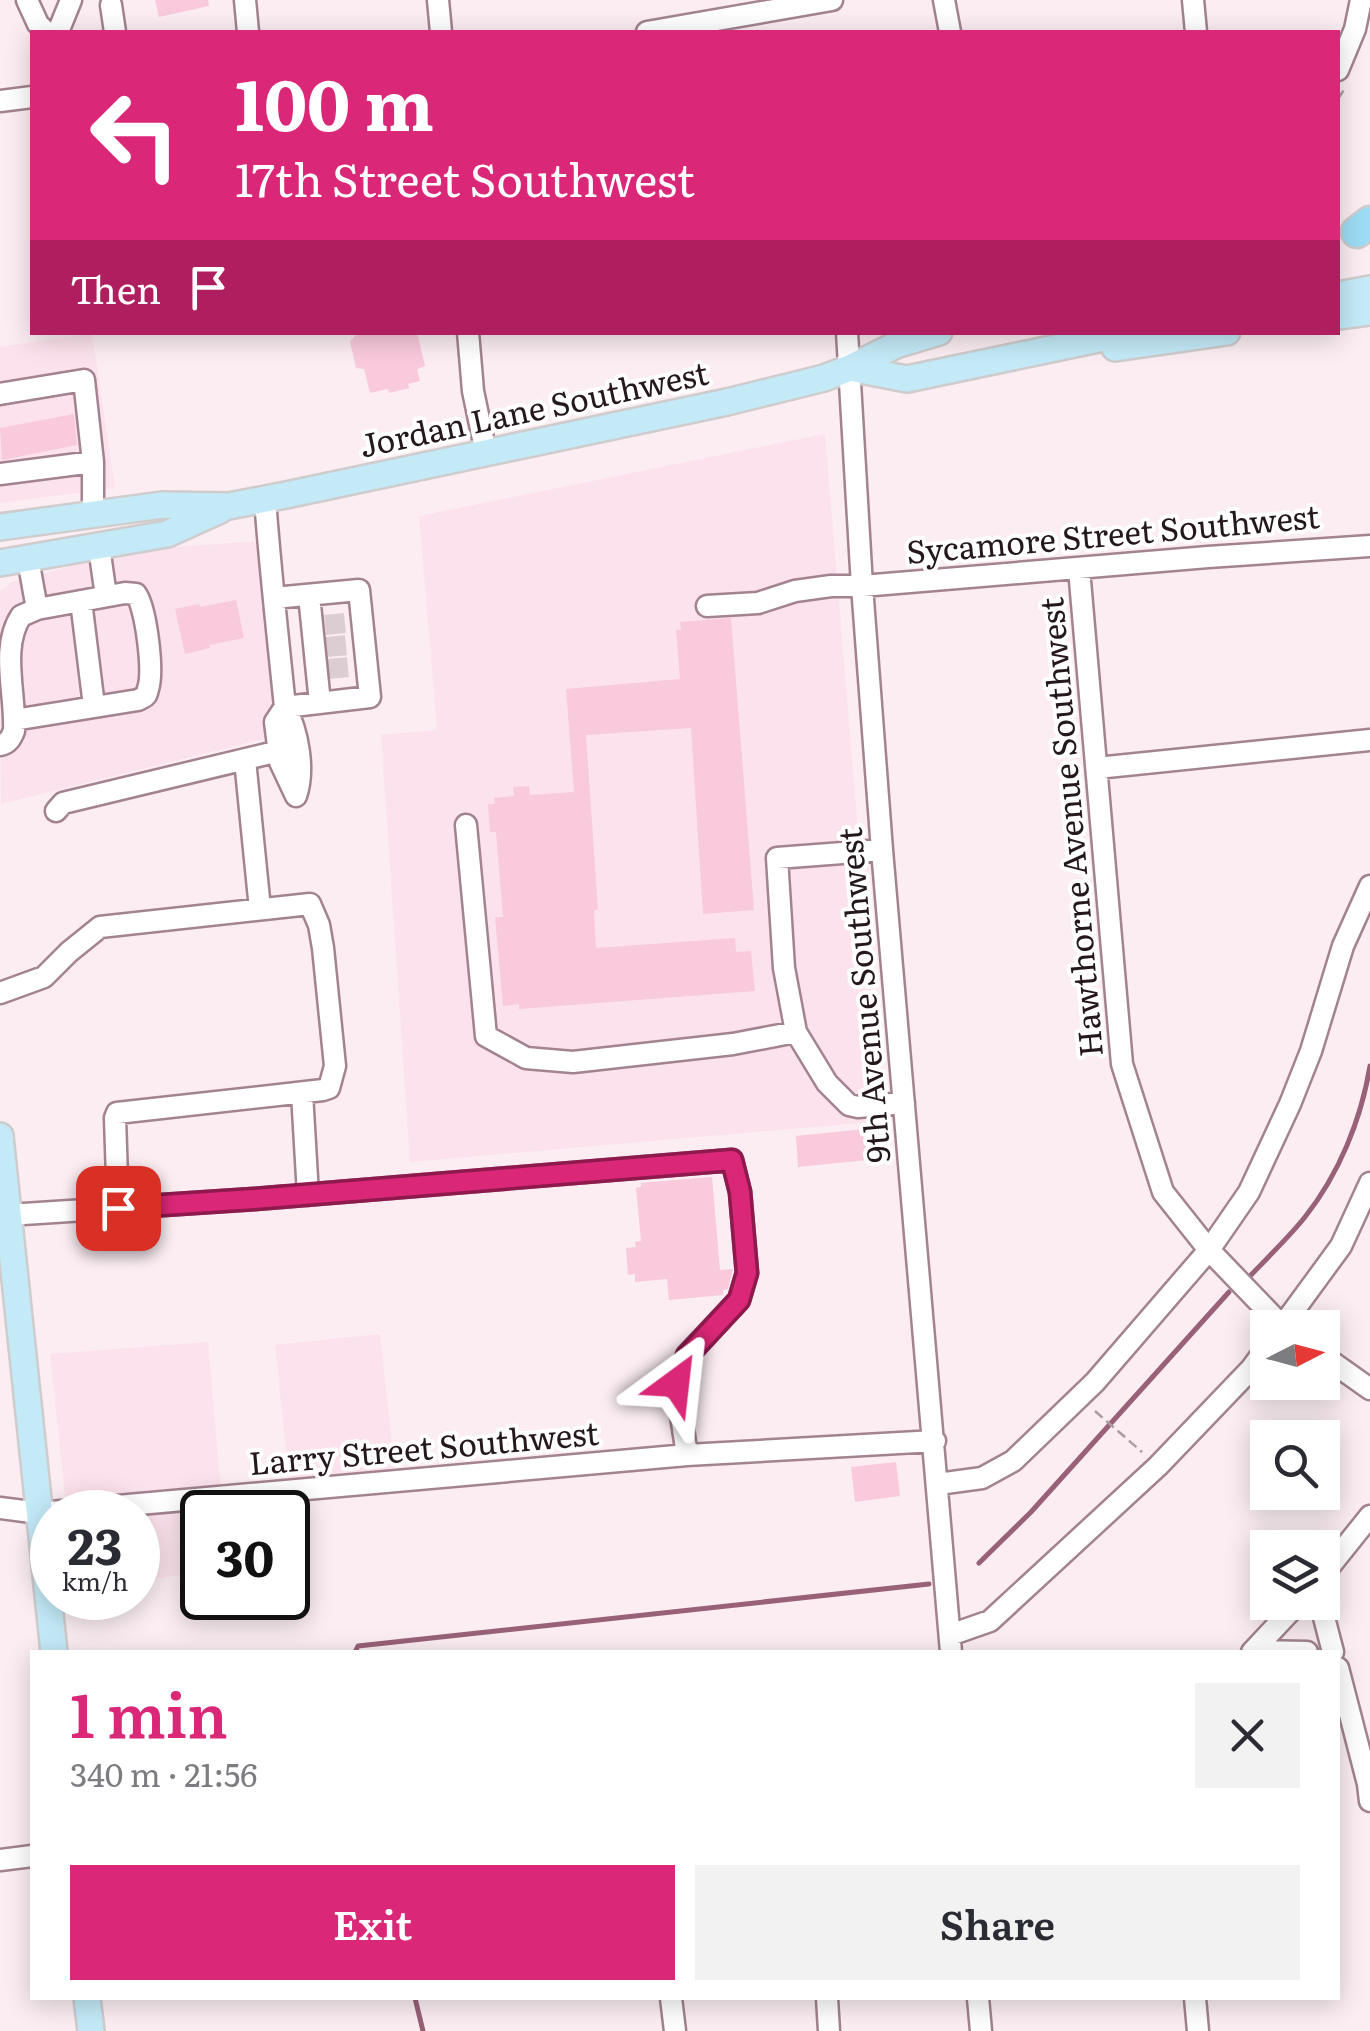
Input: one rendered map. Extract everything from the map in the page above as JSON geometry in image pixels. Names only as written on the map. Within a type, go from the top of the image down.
[{"type":"main road","points":[[1340,296],[1370,290]]},
{"type":"main road","points":[[1340,316],[1370,312]]},
{"type":"main road","name":"Jordan Lane Southwest","points":[[0,563],[167,534],[229,506],[727,402],[824,378],[896,345],[929,335]]},
{"type":"main road","name":"Jordan Lane Southwest","points":[[850,368],[906,379],[1118,335]]},
{"type":"main road","points":[[990,362],[1203,335]]},
{"type":"main road","name":"Jordan Lane Southwest","points":[[0,526],[162,505],[229,506]]},
{"type":"main road","points":[[0,1136],[37,1490]]},
{"type":"main road","points":[[51,1620],[54,1650]]},
{"type":"main road","points":[[88,2000],[91,2031]]},
{"type":"street","points":[[27,0],[44,30]]},
{"type":"street","points":[[59,30],[71,0]]},
{"type":"street","points":[[244,0],[248,30]]},
{"type":"street","points":[[438,0],[441,30]]},
{"type":"street","points":[[672,30],[832,0]]},
{"type":"street","points":[[944,0],[950,30]]},
{"type":"street","points":[[1194,0],[1196,30]]},
{"type":"street","points":[[1340,65],[1355,29],[1361,0]]},
{"type":"street","points":[[111,6],[115,30]]},
{"type":"street","points":[[0,101],[30,97]]},
{"type":"street","points":[[468,335],[486,453]]},
{"type":"street","name":"9th Avenue Southwest","points":[[847,335],[882,850],[950,1644]]},
{"type":"street","points":[[0,394],[84,380],[93,462],[93,514]]},
{"type":"street","points":[[0,474],[93,462]]},
{"type":"street","points":[[266,498],[274,598],[285,708],[292,722],[298,758],[300,783],[296,796],[280,762],[275,722],[285,708],[370,698],[340,668],[337,635],[359,590],[274,598]]},
{"type":"street","name":"Sycamore Street Southwest","points":[[707,606],[758,603],[795,590],[832,586],[1370,546]]},
{"type":"street","points":[[99,547],[106,596]]},
{"type":"street","points":[[28,559],[37,609]]},
{"type":"street","name":"Hawthorne Avenue Southwest","points":[[1079,569],[1122,1064],[1163,1192],[1209,1250],[1266,1310]]},
{"type":"street","points":[[0,745],[11,739],[9,706],[8,653],[10,637],[21,616],[37,609],[124,593],[140,598],[149,687],[145,696],[94,706],[9,706]]},
{"type":"street","points":[[309,594],[337,635],[340,668],[320,703]]},
{"type":"street","points":[[81,601],[94,706]]},
{"type":"street","points":[[1097,768],[1370,740]]},
{"type":"street","points":[[56,811],[63,803],[279,751]]},
{"type":"street","points":[[245,760],[260,909]]},
{"type":"street","points":[[466,825],[486,1036],[526,1058],[572,1062],[733,1044],[796,1032]]},
{"type":"street","points":[[882,850],[777,858],[784,968],[796,1032],[827,1083],[843,1101],[858,1107],[904,1103]]},
{"type":"street","points":[[938,1484],[982,1478],[1012,1461],[1095,1382],[1209,1250],[1249,1192],[1290,1104],[1312,1051],[1343,946],[1370,886]]},
{"type":"street","points":[[0,993],[44,978],[100,927],[310,904],[323,948],[334,1072],[329,1088],[117,1113],[118,1208]]},
{"type":"street","points":[[302,1093],[308,1195]]},
{"type":"street","points":[[8,1215],[732,1160],[740,1192],[747,1273],[739,1300],[687,1356],[676,1383],[687,1455]]},
{"type":"street","points":[[1294,1310],[1341,1246],[1370,1183]]},
{"type":"street","points":[[1340,1369],[1370,1390]]},
{"type":"street","points":[[950,1644],[990,1620],[1158,1466],[1250,1370]]},
{"type":"street","name":"Larry Street Southwest","points":[[160,1502],[687,1455],[934,1441]]},
{"type":"street","name":"Larry Street Southwest","points":[[0,1508],[30,1512]]},
{"type":"street","points":[[1340,1554],[1370,1516]]},
{"type":"street","points":[[1254,1650],[1281,1620]]},
{"type":"street","points":[[1325,1620],[1332,1650]]},
{"type":"street","points":[[1340,1676],[1370,1801]]},
{"type":"street","points":[[0,1860],[30,1856]]},
{"type":"street","points":[[672,2000],[675,2031]]},
{"type":"street","points":[[828,2000],[829,2031]]},
{"type":"street","points":[[978,2000],[981,2031]]},
{"type":"street","points":[[1195,2000],[1198,2031]]},
{"type":"path","points":[[1101,1417],[1158,1466]]},
{"type":"shaded area","points":[[92,335],[115,488],[0,503],[0,347]]},
{"type":"shaded area","points":[[825,434],[882,1121],[410,1162],[381,735],[437,730],[419,516]]},
{"type":"shaded area","points":[[275,540],[299,730],[1,804],[0,592],[11,582],[134,550]]},
{"type":"shaded area","points":[[380,1334],[395,1471],[289,1480],[275,1345]]},
{"type":"shaded area","points":[[208,1342],[221,1490],[64,1490],[50,1354]]},
{"type":"shaded area","points":[[180,1512],[180,1575],[160,1578],[160,1514]]},
{"type":"building","points":[[155,0],[208,0],[209,6],[159,17]]},
{"type":"building","points":[[356,335],[418,335],[425,366],[417,369],[420,381],[389,393],[388,389],[370,393],[364,369],[356,368],[350,341]]},
{"type":"building","points":[[74,414],[77,445],[2,460],[0,428]]},
{"type":"building","points":[[236,600],[244,638],[185,654],[175,609]]},
{"type":"building","points":[[731,618],[754,910],[703,914],[691,728],[586,735],[598,910],[594,910],[596,948],[735,938],[736,952],[751,951],[755,991],[519,1009],[519,1004],[503,1006],[495,917],[503,917],[496,832],[490,832],[488,804],[495,804],[494,798],[514,796],[513,787],[529,786],[530,795],[574,792],[566,689],[680,679],[676,630],[681,630],[680,622]]},
{"type":"building","points":[[864,1129],[867,1160],[798,1167],[796,1136]]},
{"type":"building","points":[[712,1177],[720,1270],[733,1269],[728,1289],[723,1290],[723,1295],[669,1300],[667,1279],[635,1282],[635,1274],[628,1275],[626,1248],[636,1247],[635,1242],[641,1241],[636,1188],[641,1183]]},
{"type":"building","points":[[896,1462],[900,1496],[855,1502],[851,1467]]},
{"type":"waterway","points":[[1251,1275],[1299,1224],[1328,1183],[1354,1126],[1370,1066]]},
{"type":"waterway","points":[[979,1563],[1031,1512],[1229,1292]]},
{"type":"waterway","points":[[356,1650],[358,1646],[929,1584]]},
{"type":"waterway","points":[[415,2000],[423,2031]]},
{"type":"tunnel","points":[[325,625],[345,623]]},
{"type":"tunnel","points":[[326,647],[348,645]]},
{"type":"tunnel","points":[[328,669],[349,667]]},
{"type":"route","points":[[118,1208],[732,1160],[740,1192],[747,1273],[739,1300],[687,1356],[676,1383]]}]
